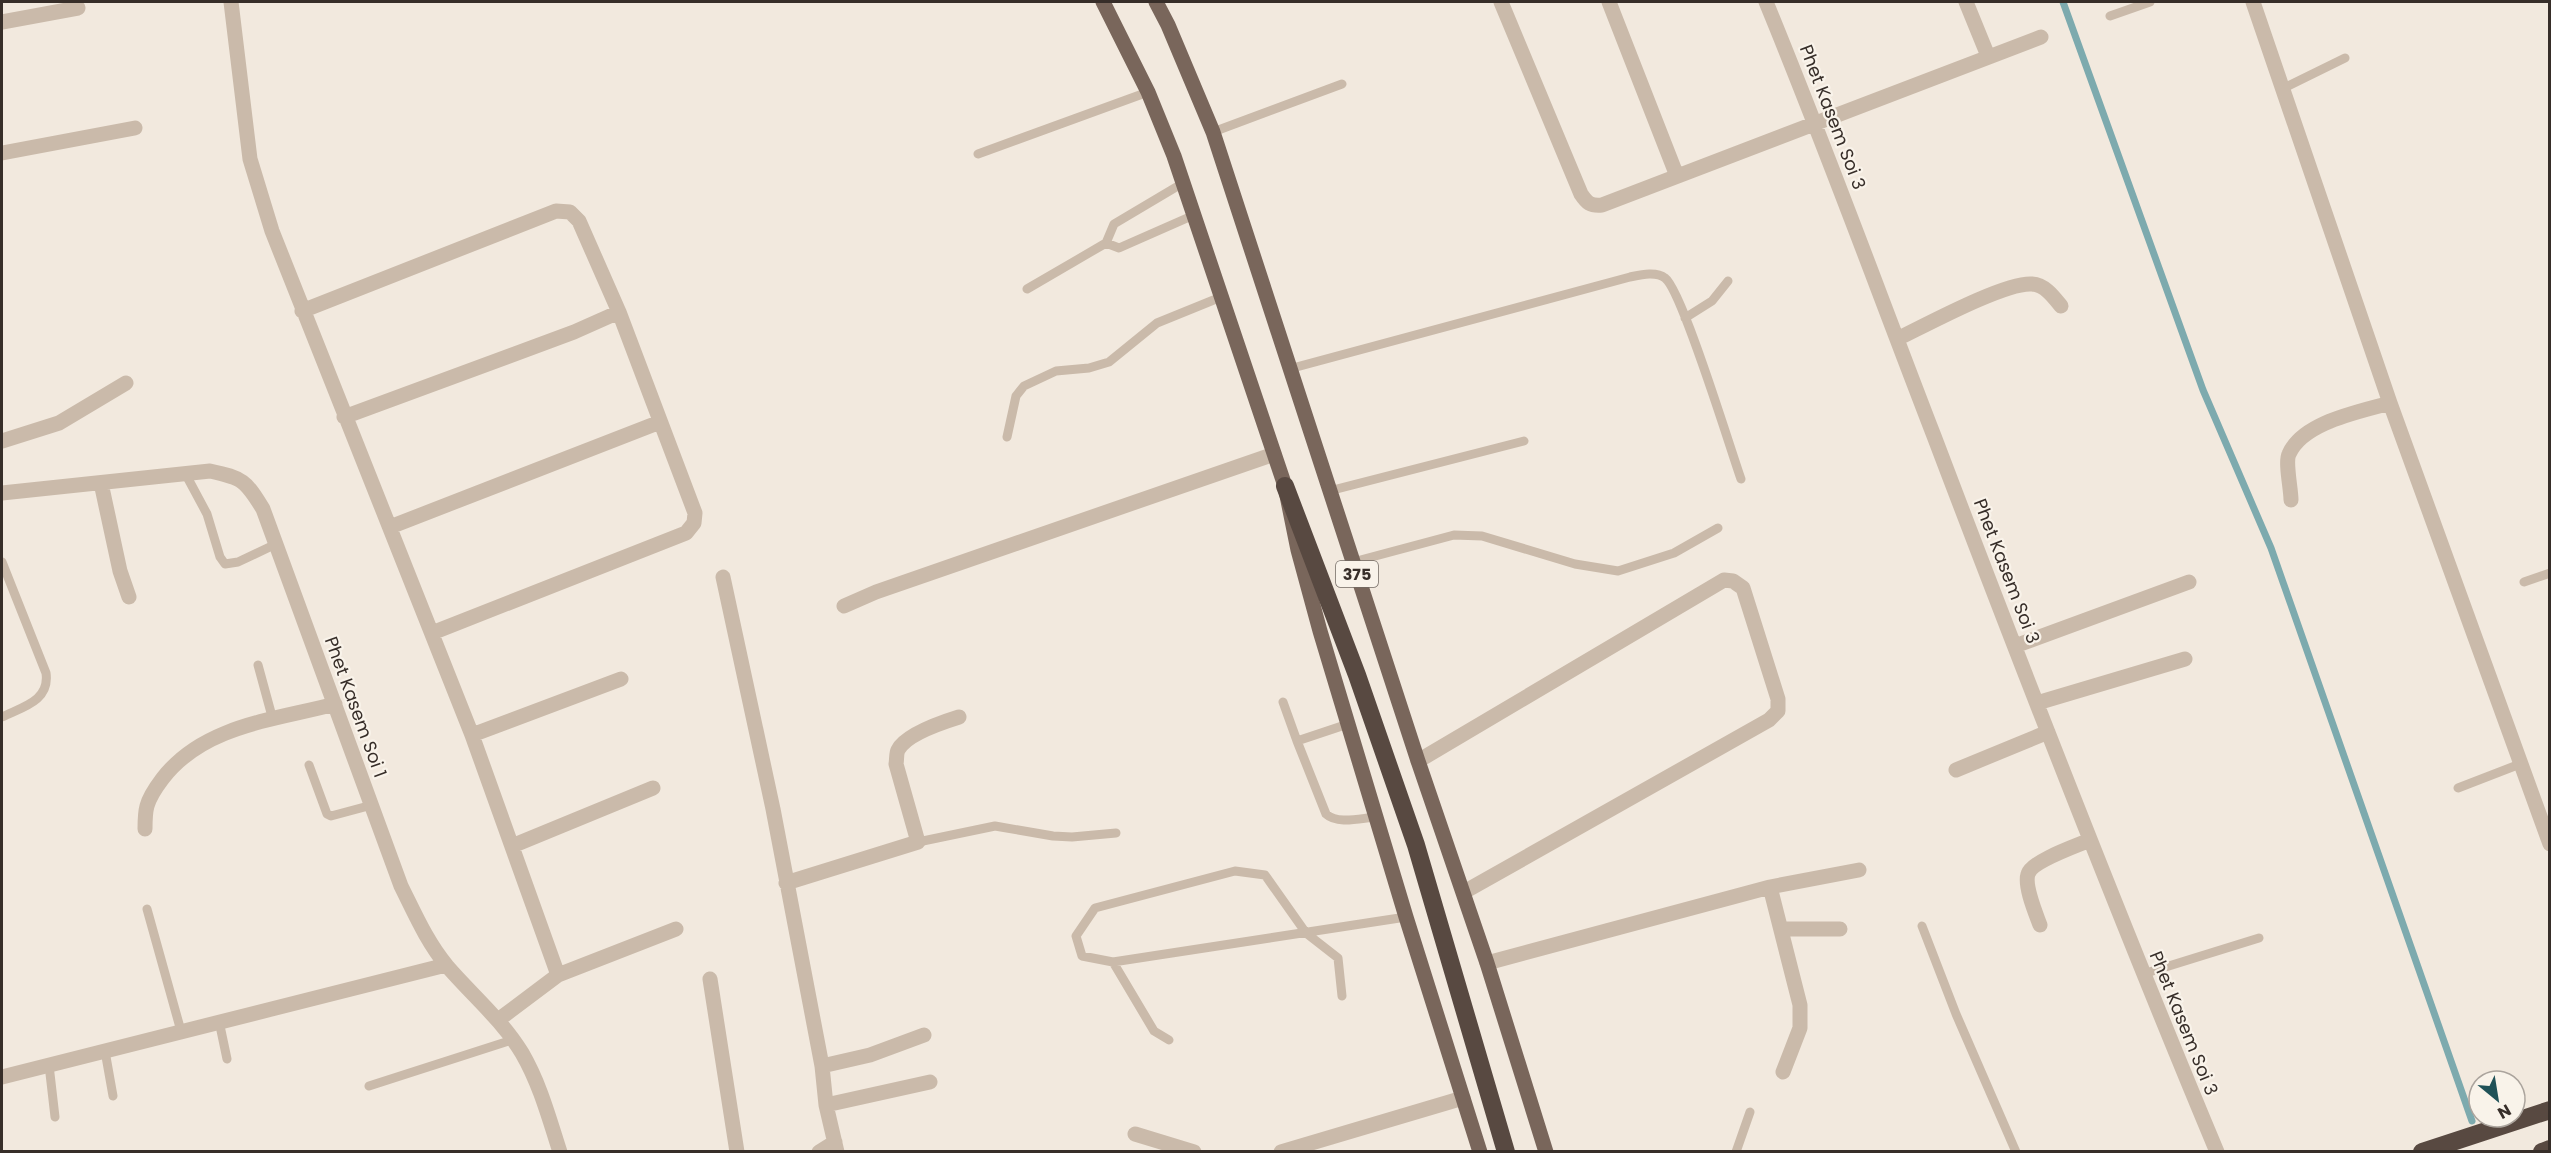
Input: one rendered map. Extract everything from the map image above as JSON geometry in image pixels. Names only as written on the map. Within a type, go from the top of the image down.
[{"type":"highway","points":[[1285,486],[1357,675],[1416,846],[1506,1152]]},
{"type":"highway","points":[[2422,1152],[2550,1110]]},
{"type":"highway","points":[[2542,1152],[2550,1149]]},
{"type":"main road","name":"375","points":[[1104,2],[1148,92],[1183,183],[1285,486],[1298,550],[1348,724],[1480,1152]]},
{"type":"main road","name":"375","points":[[1155,2],[1168,25],[1212,132],[1418,761],[1464,892],[1546,1152]]},
{"type":"street","points":[[231,2],[250,159],[272,231],[472,735],[558,975]]},
{"type":"street","points":[[1501,2],[1587,203],[1602,205],[2041,37]]},
{"type":"street","points":[[1609,2],[1677,176]]},
{"type":"street","name":"Phet Kasem Soi 3","points":[[1767,2],[1816,124],[2090,840],[2217,1152]]},
{"type":"street","points":[[1966,2],[1988,56]]},
{"type":"street","points":[[2253,2],[2390,403],[2550,844]]},
{"type":"street","points":[[2,22],[78,9]]},
{"type":"street","points":[[2,153],[135,128]]},
{"type":"street","points":[[302,311],[556,211],[570,212],[579,221],[619,312],[695,513],[694,523],[686,533],[432,633]]},
{"type":"street","points":[[1897,339],[2010,286],[2033,284],[2048,290],[2061,306]]},
{"type":"street","points":[[344,417],[574,332],[619,312]]},
{"type":"street","points":[[2,441],[59,423],[126,384]]},
{"type":"street","points":[[2291,500],[2288,456],[2299,438],[2327,422],[2390,403]]},
{"type":"street","points":[[390,527],[660,422]]},
{"type":"street","points":[[844,606],[895,585],[1274,454]]},
{"type":"street","name":"Phet Kasem Soi 1","points":[[2,493],[210,471],[236,476],[251,489],[259,502],[276,544],[401,886],[425,935],[446,965],[498,1020],[512,1040],[534,1077],[560,1152]]},
{"type":"street","points":[[101,483],[118,561],[129,597]]},
{"type":"street","points":[[723,577],[770,798],[822,1066],[826,1105],[836,1147],[819,1152]]},
{"type":"street","points":[[1418,761],[1724,580],[1733,581],[1743,588],[1778,699],[1778,711],[1769,720],[1464,892]]},
{"type":"street","points":[[2015,646],[2189,582]]},
{"type":"street","points":[[2037,703],[2185,659]]},
{"type":"street","points":[[472,735],[621,679]]},
{"type":"street","points":[[145,829],[147,806],[154,789],[189,751],[206,740],[227,731],[335,704]]},
{"type":"street","points":[[786,883],[918,842],[896,764],[897,752],[901,745],[920,733],[959,717]]},
{"type":"street","points":[[1956,770],[2048,732]]},
{"type":"street","points":[[512,846],[653,788]]},
{"type":"street","points":[[2040,926],[2027,875],[2032,866],[2090,840]]},
{"type":"street","points":[[1487,963],[1770,887],[1859,870]]},
{"type":"street","points":[[1770,887],[1800,1005],[1800,1028],[1783,1072]]},
{"type":"street","points":[[498,1020],[558,975],[676,929]]},
{"type":"street","points":[[1781,929],[1840,929]]},
{"type":"street","points":[[2,1077],[446,965]]},
{"type":"street","points":[[710,979],[737,1152]]},
{"type":"street","points":[[822,1066],[870,1055],[924,1035]]},
{"type":"street","points":[[826,1105],[930,1082]]},
{"type":"street","points":[[1281,1152],[1463,1098]]},
{"type":"street","points":[[1135,1134],[1194,1152]]},
{"type":"lane","points":[[2110,16],[2150,2]]},
{"type":"lane","points":[[2282,89],[2345,58]]},
{"type":"lane","points":[[1212,132],[1342,84]]},
{"type":"lane","points":[[978,154],[1148,92]]},
{"type":"lane","points":[[1027,289],[1106,243],[1114,224],[1183,183]]},
{"type":"lane","points":[[1106,243],[1119,248],[1194,216]]},
{"type":"lane","points":[[1289,369],[1629,277],[1650,274],[1663,276],[1672,284],[1686,318],[1741,479]]},
{"type":"lane","points":[[1686,318],[1712,302],[1728,281]]},
{"type":"lane","points":[[1007,437],[1016,396],[1024,386],[1056,371],[1089,368],[1109,362],[1157,323],[1221,297]]},
{"type":"lane","points":[[1329,491],[1524,441]]},
{"type":"lane","points":[[185,473],[207,514],[220,557],[225,564],[238,562],[276,544]]},
{"type":"lane","points":[[1353,562],[1454,535],[1482,536],[1575,564],[1618,571],[1674,554],[1718,528]]},
{"type":"lane","points":[[2,562],[46,673],[47,683],[45,691],[37,700],[2,717]]},
{"type":"lane","points":[[2524,582],[2550,573]]},
{"type":"lane","points":[[258,665],[273,720]]},
{"type":"lane","points":[[1283,702],[1326,814],[1339,820],[1376,817]]},
{"type":"lane","points":[[1297,741],[1348,724]]},
{"type":"lane","points":[[2458,788],[2520,764]]},
{"type":"lane","points":[[309,765],[327,814],[331,816],[372,805]]},
{"type":"lane","points":[[918,842],[995,826],[1063,836],[1116,832]]},
{"type":"lane","points":[[1342,996],[1338,958],[1306,933],[1265,875],[1235,871],[1095,908],[1076,936],[1083,956],[1113,962],[1306,933],[1406,917]]},
{"type":"lane","points":[[147,909],[182,1031]]},
{"type":"lane","points":[[1922,926],[1956,1014],[2016,1152]]},
{"type":"lane","points":[[2143,974],[2259,938]]},
{"type":"lane","points":[[1113,962],[1154,1030],[1169,1040]]},
{"type":"lane","points":[[219,1022],[227,1059]]},
{"type":"lane","points":[[369,1086],[512,1040]]},
{"type":"lane","points":[[105,1050],[112,1096]]},
{"type":"lane","points":[[49,1065],[55,1117]]},
{"type":"lane","points":[[1736,1152],[1750,1112]]},
{"type":"waterway","points":[[2063,2],[2203,390],[2271,548],[2467,1107]]}]
